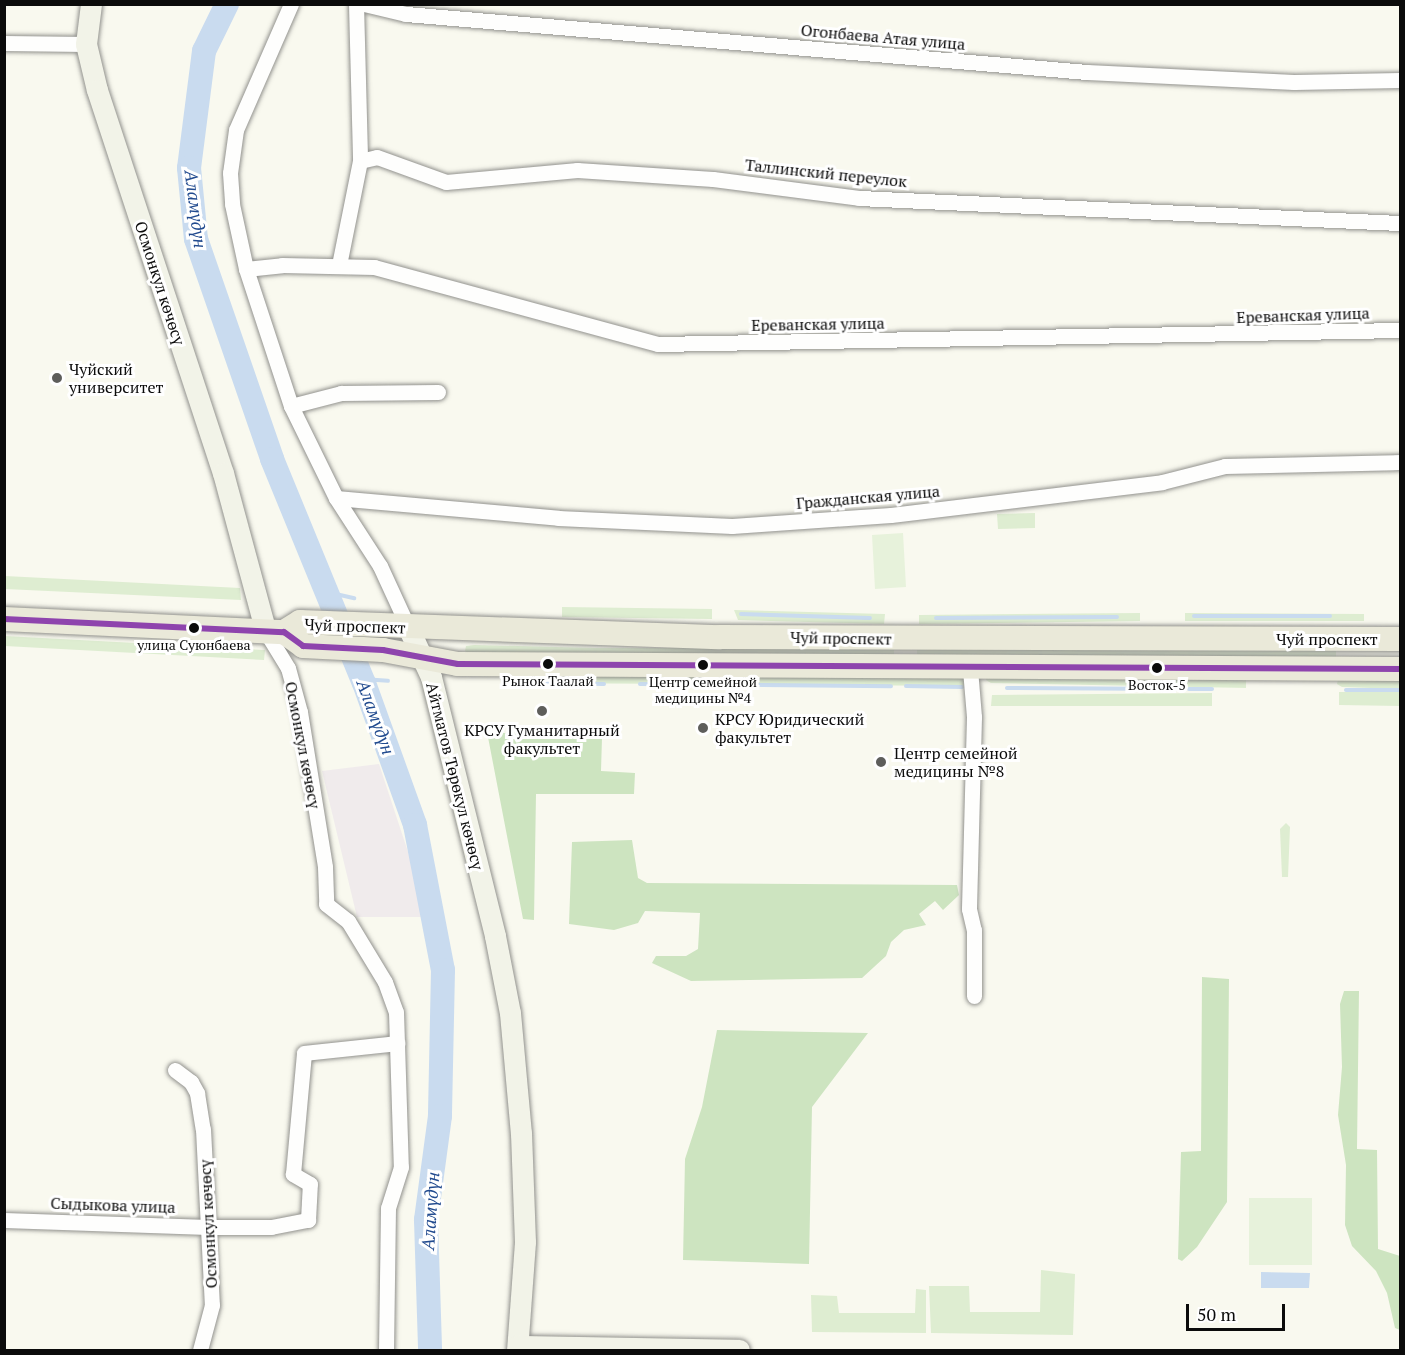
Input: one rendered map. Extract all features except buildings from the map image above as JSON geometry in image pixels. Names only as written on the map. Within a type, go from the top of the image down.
[{"type":"main road","name":"Чуй проспект","points":[[4,619],[288,633],[419,654],[458,664],[970,669],[1401,669]]},
{"type":"main road","name":"Чуй проспект","points":[[288,633],[372,625],[754,637],[1401,639]]},
{"type":"main road","points":[[1353,639],[1353,669]]},
{"type":"street","name":"Осмонкул көчөсү","points":[[91,4],[86,44],[97,90],[223,473],[288,633],[288,668],[300,712],[325,867],[326,904],[348,921],[385,982],[396,1012],[401,1167],[388,1208],[386,1350]]},
{"type":"street","name":"Айтматов Төрөкул көчөсү","points":[[291,4],[251,92],[232,149],[232,204],[246,269],[291,406],[336,498],[380,566],[431,678],[495,936],[510,1013],[521,1133],[525,1242],[517,1348]]},
{"type":"street","points":[[339,265],[360,161],[356,4]]},
{"type":"street","name":"Огонбаева Атая улица","points":[[364,4],[406,14],[1087,72],[1294,82],[1401,80]]},
{"type":"street","points":[[4,43],[86,44]]},
{"type":"street","name":"Таллинский переулок","points":[[360,161],[377,157],[446,182],[577,170],[713,179],[859,198],[1401,223]]},
{"type":"street","name":"Ереванская улица","points":[[246,269],[339,265],[374,267],[658,344],[1401,330]]},
{"type":"street","points":[[291,406],[341,393],[438,392]]},
{"type":"street","name":"Гражданская улица","points":[[336,498],[558,518],[732,526],[900,514],[1162,482],[1225,466],[1401,462]]},
{"type":"street","points":[[970,669],[974,717],[969,909],[974,930],[974,996]]},
{"type":"street","name":"Сыдыкова улица","points":[[4,1220],[271,1227],[308,1220],[310,1184],[293,1174],[304,1053],[397,1043]]},
{"type":"street","name":"Осмонкул көчөсү","points":[[175,1070],[191,1082],[197,1094],[204,1129],[212,1305],[200,1350]]},
{"type":"street","points":[[517,1348],[739,1350]]},
{"type":"shaded area","points":[[379,764],[412,864],[421,917],[357,917],[322,771]]},
{"type":"green space","points":[[1035,513],[1035,528],[998,529],[997,514]]},
{"type":"green space","points":[[903,533],[906,587],[875,589],[872,535]]},
{"type":"green space","points":[[5,576],[240,588],[241,600],[5,589]]},
{"type":"green space","points":[[562,607],[712,609],[712,619],[562,617]]},
{"type":"green space","points":[[734,610],[885,614],[884,624],[738,620]]},
{"type":"green space","points":[[1140,613],[1140,621],[919,624],[919,615]]},
{"type":"green space","points":[[1185,613],[1364,614],[1364,621],[1185,621]]},
{"type":"green space","points":[[5,636],[265,650],[264,660],[5,646]]},
{"type":"green space","points":[[466,646],[594,648],[894,648],[894,658],[470,654],[465,651]]},
{"type":"green space","points":[[917,647],[1336,650],[1336,659],[917,656]]},
{"type":"green space","points":[[505,672],[964,675],[965,686],[529,683],[509,681],[504,677]]},
{"type":"green space","points":[[986,674],[1246,678],[1246,688],[991,683],[986,680]]},
{"type":"green space","points":[[1338,679],[1400,680],[1400,689],[1342,687],[1337,684]]},
{"type":"green space","points":[[1339,692],[1400,692],[1400,706],[1339,705]]},
{"type":"green space","points":[[1212,693],[1212,706],[991,706],[992,695]]},
{"type":"green space","points":[[487,732],[602,738],[601,771],[635,773],[634,794],[536,794],[534,920],[523,919]]},
{"type":"green space","points":[[1286,823],[1290,827],[1288,877],[1282,877],[1280,829]]},
{"type":"green space","points":[[632,840],[638,878],[647,883],[957,885],[959,895],[943,910],[935,901],[919,914],[926,925],[904,930],[891,942],[886,956],[862,978],[691,981],[652,963],[656,956],[686,956],[698,949],[700,913],[645,911],[638,923],[614,930],[569,924],[572,842]]},
{"type":"green space","points":[[1202,977],[1229,979],[1227,1202],[1197,1247],[1182,1261],[1178,1259],[1181,1152],[1201,1151]]},
{"type":"green space","points":[[1344,991],[1359,991],[1357,1149],[1377,1150],[1378,1249],[1400,1256],[1400,1330],[1395,1328],[1387,1293],[1376,1271],[1352,1246],[1345,1225],[1346,1165],[1338,1115],[1342,1067],[1340,1004]]},
{"type":"green space","points":[[717,1030],[868,1033],[812,1107],[809,1264],[683,1260],[685,1159],[702,1107]]},
{"type":"green space","points":[[1249,1198],[1312,1198],[1312,1265],[1249,1265]]},
{"type":"green space","points":[[1041,1270],[1075,1274],[1073,1335],[931,1333],[929,1286],[969,1286],[970,1312],[1040,1312]]},
{"type":"green space","points":[[916,1289],[926,1290],[926,1333],[812,1332],[811,1295],[837,1296],[839,1313],[915,1313]]},
{"type":"water","points":[[1261,1272],[1310,1273],[1309,1288],[1261,1288]]},
{"type":"waterway","name":"Аламүдүн","points":[[227,4],[204,51],[189,168],[196,239],[272,459],[364,683],[415,825],[443,970],[440,1116],[426,1220],[430,1350]]},
{"type":"waterway","points":[[327,592],[354,598]]},
{"type":"waterway","points":[[741,614],[870,618]]},
{"type":"waterway","points":[[1194,616],[1330,616]]},
{"type":"waterway","points":[[936,618],[1117,617]]},
{"type":"waterway","points":[[362,679],[388,681]]},
{"type":"waterway","points":[[524,683],[604,684]]},
{"type":"waterway","points":[[640,684],[891,686]]},
{"type":"waterway","points":[[906,686],[962,687]]},
{"type":"waterway","points":[[1007,688],[1179,689]]},
{"type":"waterway","points":[[1189,689],[1212,689]]},
{"type":"waterway","points":[[1346,690],[1400,690]]},
{"type":"transit line","points":[[4,619],[284,632],[303,646],[383,650],[458,664],[1400,669]]},
{"type":"place","name":"Чуйский университет","points":[[57,378]]},
{"type":"place","name":"улица Суюнбаева","points":[[194,628]]},
{"type":"place","name":"Рынок Таалай","points":[[548,664]]},
{"type":"place","name":"Центр семейной медицины №4","points":[[703,665]]},
{"type":"place","name":"Восток-5","points":[[1157,668]]},
{"type":"place","name":"КРСУ Гуманитарный факультет","points":[[542,711]]},
{"type":"place","name":"КРСУ Юридический факультет","points":[[703,728]]},
{"type":"place","name":"Центр семейной медицины №8","points":[[881,762]]}]
